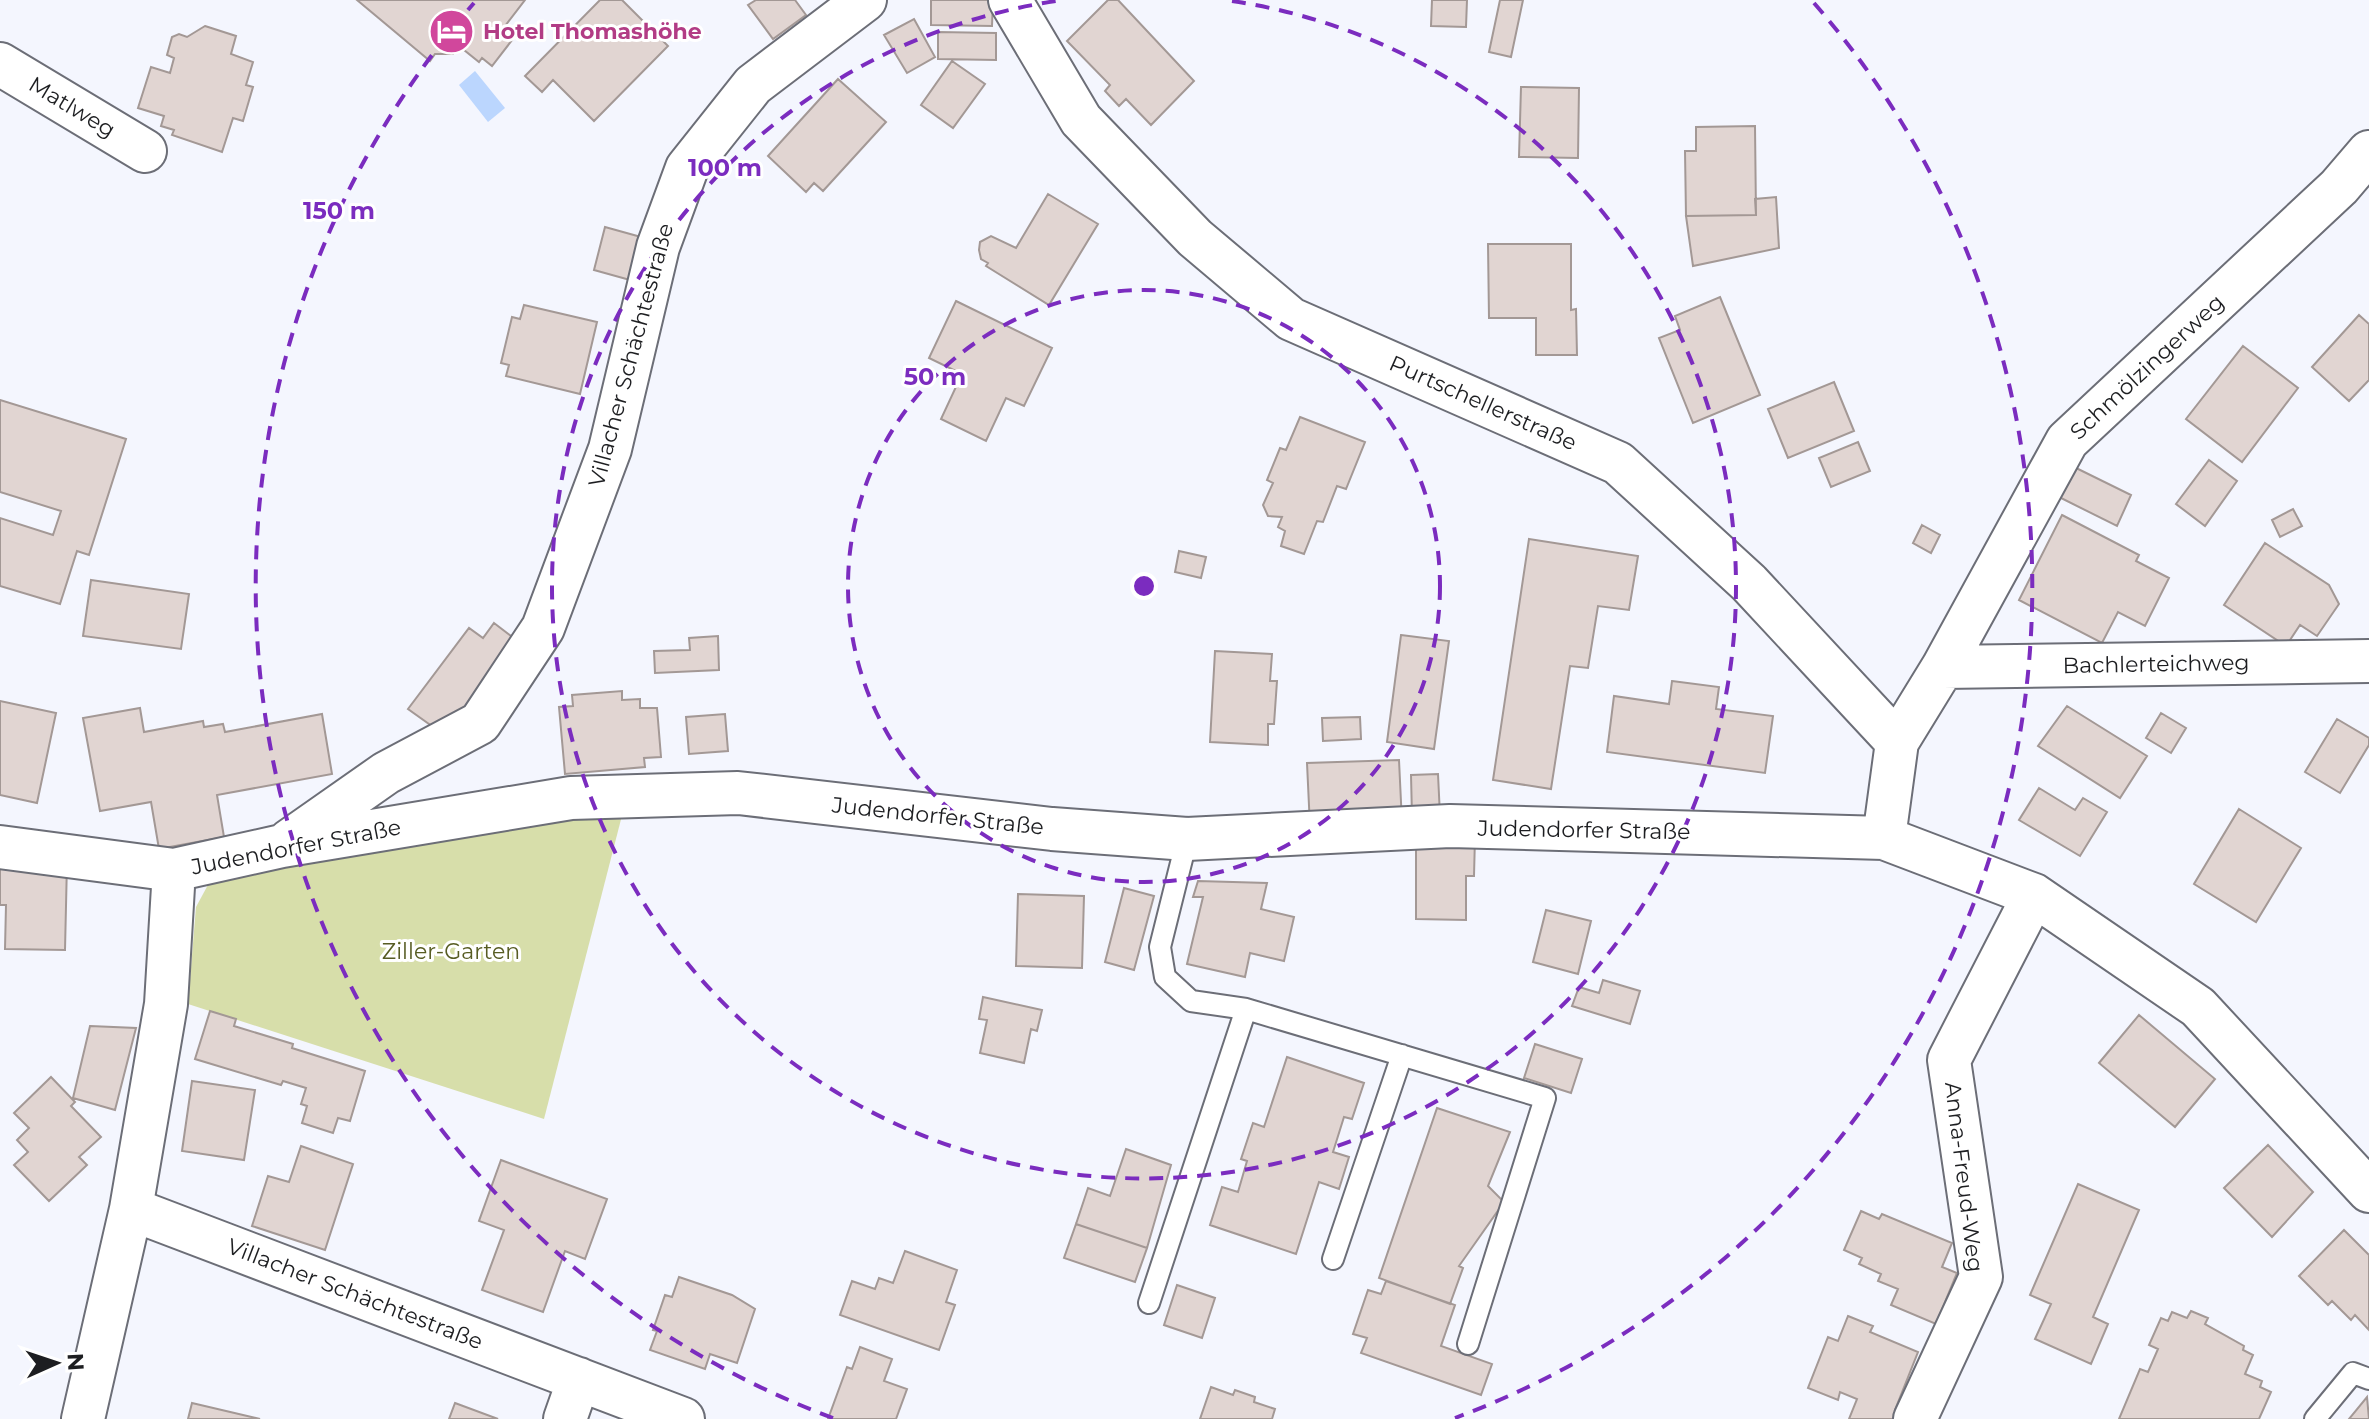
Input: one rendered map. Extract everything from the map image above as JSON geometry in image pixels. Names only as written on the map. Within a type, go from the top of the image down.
[{"type":"street","name":"Villacher Schächtestraße","points":[[282,846],[386,773],[480,723],[543,628],[610,449],[658,247],[687,168],[753,85],[865,0]]},
{"type":"street","name":"Purtschellerstraße","points":[[1010,0],[1081,120],[1195,238],[1291,319],[1618,463],[1749,583],[1897,742]]},
{"type":"street","name":"Matlweg","points":[[0,64],[145,151]]},
{"type":"street","name":"Schmölzingerweg","points":[[1897,742],[1943,667],[2067,441],[2339,187],[2369,152]]},
{"type":"street","name":"Bachlerteichweg","points":[[1943,667],[2369,661]]},
{"type":"street","points":[[1884,838],[1897,742]]},
{"type":"street","name":"Judendorfer Straße","points":[[0,847],[174,870],[282,846],[571,798],[738,793],[1052,829],[1187,839],[1450,826],[1884,838],[2034,895],[2198,1007],[2369,1191]]},
{"type":"street","points":[[83,1419],[131,1209],[166,1004],[174,870]]},
{"type":"street","name":"Anna-Freud-Weg","points":[[1915,1419],[1981,1277],[1949,1060],[2034,895]]},
{"type":"street","name":"Villacher Schächtestraße","points":[[131,1209],[683,1419]]},
{"type":"street","points":[[565,1419],[579,1379]]},
{"type":"lane","points":[[1187,839],[1160,947],[1165,977],[1191,1001],[1246,1009],[1545,1098],[1468,1344]]},
{"type":"lane","points":[[1149,1303],[1246,1009]]},
{"type":"lane","points":[[1333,1259],[1402,1055]]},
{"type":"lane","points":[[2315,1419],[2353,1373],[2369,1379]]},
{"type":"green space","name":"Ziller-Garten","points":[[627,796],[544,1119],[188,1004],[196,907],[222,859]]},
{"type":"water","points":[[475,71],[505,108],[488,122],[459,85]]},
{"type":"building","name":"Hotel Thomashöhe","points":[[357,0],[525,0],[505,26],[516,35],[492,66],[482,58],[479,62],[459,46],[453,54],[435,54],[430,61]]},
{"type":"building","points":[[600,0],[622,0],[668,46],[594,121],[553,80],[542,92],[525,76]]},
{"type":"building","points":[[756,0],[795,0],[806,15],[773,39],[748,5]]},
{"type":"building","points":[[931,0],[993,0],[992,26],[931,25]]},
{"type":"building","points":[[1108,0],[1118,0],[1194,81],[1151,125],[1126,99],[1119,106],[1105,91],[1110,85],[1067,41]]},
{"type":"building","points":[[1432,0],[1467,0],[1466,27],[1431,26]]},
{"type":"building","points":[[1500,0],[1523,0],[1511,57],[1489,52]]},
{"type":"building","points":[[914,19],[935,57],[907,73],[884,35]]},
{"type":"building","points":[[205,26],[236,36],[231,54],[253,62],[246,85],[253,87],[243,121],[233,118],[222,152],[172,135],[174,130],[161,126],[164,116],[138,108],[151,67],[170,73],[174,58],[167,55],[172,37],[179,34],[187,37]]},
{"type":"building","points":[[938,32],[996,33],[996,60],[938,59]]},
{"type":"building","points":[[952,61],[985,84],[953,128],[921,105]]},
{"type":"building","points":[[838,79],[886,122],[823,191],[814,183],[806,192],[768,156]]},
{"type":"building","points":[[1521,87],[1579,88],[1578,158],[1519,157]]},
{"type":"building","points":[[1755,126],[1756,215],[1686,216],[1685,151],[1696,151],[1696,127]]},
{"type":"building","points":[[1048,194],[1098,224],[1049,305],[986,266],[988,263],[981,259],[979,250],[980,242],[991,236],[1016,248]]},
{"type":"building","points":[[1776,197],[1779,248],[1693,266],[1686,216],[1756,215],[1755,199]]},
{"type":"building","points":[[605,227],[641,237],[630,280],[594,270]]},
{"type":"building","points":[[1488,244],[1571,244],[1571,310],[1576,309],[1577,355],[1536,355],[1536,318],[1489,318]]},
{"type":"building","points":[[1720,297],[1760,395],[1693,423],[1659,338],[1680,330],[1675,316]]},
{"type":"building","points":[[956,301],[1052,348],[1024,406],[1006,398],[986,441],[941,419],[962,374],[929,358]]},
{"type":"building","points":[[524,305],[597,322],[580,394],[506,376],[509,365],[501,363],[512,317],[520,319]]},
{"type":"building","points":[[2359,315],[2369,324],[2369,380],[2349,401],[2312,367]]},
{"type":"building","points":[[2243,346],[2298,388],[2242,462],[2186,419]]},
{"type":"building","points":[[1834,382],[1854,431],[1788,458],[1768,409]]},
{"type":"building","points":[[0,400],[126,439],[89,555],[77,551],[60,604],[0,586],[0,518],[53,535],[61,511],[0,492]]},
{"type":"building","points":[[1300,417],[1365,442],[1346,489],[1337,486],[1323,522],[1317,521],[1304,554],[1281,546],[1285,531],[1278,527],[1282,517],[1268,516],[1263,505],[1273,483],[1267,480],[1280,448],[1286,450]]},
{"type":"building","points":[[1858,442],[1870,471],[1831,487],[1819,458]]},
{"type":"building","points":[[2209,460],[2237,481],[2205,526],[2176,504]]},
{"type":"building","points":[[2070,465],[2131,495],[2117,526],[2055,495]]},
{"type":"building","points":[[2293,509],[2302,526],[2280,537],[2272,520]]},
{"type":"building","points":[[2062,515],[2139,555],[2136,561],[2169,578],[2145,626],[2118,612],[2102,643],[2019,600]]},
{"type":"building","points":[[1922,525],[1940,535],[1931,553],[1913,543]]},
{"type":"building","points":[[1529,539],[1638,556],[1629,610],[1598,606],[1588,668],[1570,666],[1551,789],[1493,780]]},
{"type":"building","points":[[2265,543],[2329,585],[2339,604],[2317,636],[2300,625],[2286,646],[2224,605]]},
{"type":"building","points":[[1179,551],[1206,557],[1201,578],[1175,572]]},
{"type":"building","points":[[91,580],[189,594],[181,649],[83,636]]},
{"type":"building","points":[[494,623],[519,642],[461,720],[443,734],[408,709],[469,628],[483,638]]},
{"type":"building","points":[[1401,635],[1449,641],[1434,749],[1387,742]]},
{"type":"building","points":[[718,636],[719,670],[655,673],[654,651],[690,650],[689,638]]},
{"type":"building","points":[[1215,651],[1272,654],[1270,681],[1277,681],[1274,724],[1268,724],[1268,745],[1210,742]]},
{"type":"building","points":[[1672,681],[1719,687],[1716,709],[1773,716],[1765,773],[1607,752],[1614,696],[1669,704]]},
{"type":"building","points":[[622,691],[622,700],[640,699],[640,708],[657,708],[661,757],[644,758],[645,767],[565,774],[559,707],[573,706],[572,695]]},
{"type":"building","points":[[0,701],[56,713],[37,803],[0,795]]},
{"type":"building","points":[[2067,706],[2147,756],[2120,798],[2038,746]]},
{"type":"building","points":[[140,708],[144,732],[203,721],[204,727],[223,724],[225,732],[322,714],[332,774],[217,795],[224,837],[159,849],[151,802],[100,811],[83,718]]},
{"type":"building","points":[[2161,713],[2186,728],[2171,753],[2146,738]]},
{"type":"building","points":[[725,714],[728,751],[689,754],[686,717]]},
{"type":"building","points":[[1360,717],[1361,739],[1323,741],[1322,718]]},
{"type":"building","points":[[2337,719],[2369,738],[2369,745],[2340,793],[2305,772]]},
{"type":"building","points":[[1399,760],[1402,823],[1310,827],[1307,763]]},
{"type":"building","points":[[1438,774],[1440,816],[1412,817],[1411,775]]},
{"type":"building","points":[[2039,788],[2075,810],[2083,798],[2107,812],[2080,856],[2019,820]]},
{"type":"building","points":[[2239,809],[2301,848],[2256,922],[2194,884]]},
{"type":"building","points":[[1416,837],[1475,837],[1474,876],[1466,876],[1466,920],[1416,919]]},
{"type":"building","points":[[0,861],[67,862],[65,950],[5,949],[6,905],[0,905]]},
{"type":"building","points":[[1198,881],[1267,883],[1261,909],[1294,917],[1284,961],[1250,953],[1245,977],[1187,964],[1203,897],[1193,897]]},
{"type":"building","points":[[1124,888],[1154,896],[1134,970],[1105,962]]},
{"type":"building","points":[[1018,894],[1084,896],[1082,968],[1016,966]]},
{"type":"building","points":[[1546,910],[1591,921],[1578,974],[1533,962]]},
{"type":"building","points":[[1603,980],[1640,991],[1630,1024],[1572,1006],[1579,987],[1599,993]]},
{"type":"building","points":[[983,997],[1042,1010],[1037,1031],[1031,1029],[1024,1063],[980,1053],[987,1020],[979,1019]]},
{"type":"building","points":[[210,1011],[236,1019],[234,1026],[365,1071],[350,1121],[338,1118],[333,1133],[302,1123],[307,1106],[301,1104],[306,1088],[283,1081],[281,1085],[195,1059]]},
{"type":"building","points":[[2139,1015],[2215,1079],[2175,1127],[2099,1063]]},
{"type":"building","points":[[90,1026],[136,1028],[115,1110],[73,1098]]},
{"type":"building","points":[[1535,1044],[1582,1059],[1571,1093],[1524,1078]]},
{"type":"building","points":[[1287,1057],[1364,1083],[1352,1119],[1344,1117],[1333,1152],[1349,1157],[1339,1189],[1319,1182],[1296,1254],[1210,1225],[1222,1187],[1238,1192],[1247,1161],[1241,1159],[1253,1123],[1264,1127]]},
{"type":"building","points":[[51,1077],[75,1102],[71,1106],[101,1137],[79,1157],[87,1165],[49,1201],[14,1165],[28,1152],[17,1140],[29,1128],[14,1113]]},
{"type":"building","points":[[192,1081],[255,1090],[244,1160],[182,1151]]},
{"type":"building","points":[[1437,1108],[1510,1132],[1488,1186],[1504,1202],[1459,1266],[1463,1268],[1450,1304],[1379,1278]]},
{"type":"building","points":[[2268,1145],[2313,1192],[2272,1237],[2224,1188]]},
{"type":"building","points":[[301,1146],[353,1164],[325,1250],[252,1226],[268,1176],[289,1182]]},
{"type":"building","points":[[1126,1149],[1171,1165],[1147,1248],[1076,1224],[1088,1188],[1110,1196]]},
{"type":"building","points":[[501,1160],[607,1199],[585,1259],[565,1251],[543,1312],[482,1290],[504,1230],[479,1221]]},
{"type":"building","points":[[2078,1184],[2139,1210],[2093,1317],[2108,1324],[2091,1364],[2035,1339],[2051,1304],[2030,1295]]},
{"type":"building","points":[[1861,1211],[1879,1219],[1882,1214],[1952,1243],[1942,1267],[1957,1273],[1936,1324],[1891,1305],[1898,1289],[1878,1281],[1881,1274],[1859,1264],[1862,1258],[1844,1250]]},
{"type":"building","points":[[1076,1224],[1147,1248],[1135,1282],[1064,1258]]},
{"type":"building","points":[[2344,1230],[2369,1255],[2369,1330],[2355,1315],[2351,1320],[2332,1301],[2328,1305],[2299,1276]]},
{"type":"building","points":[[905,1251],[957,1270],[946,1302],[955,1305],[939,1350],[840,1315],[852,1281],[875,1289],[879,1278],[893,1283]]},
{"type":"building","points":[[679,1277],[732,1295],[755,1309],[737,1363],[710,1354],[705,1369],[650,1350],[665,1295],[672,1297]]},
{"type":"building","points":[[1386,1281],[1455,1305],[1441,1346],[1492,1364],[1481,1395],[1361,1353],[1367,1338],[1353,1334],[1368,1290],[1381,1294]]},
{"type":"building","points":[[1177,1285],[1215,1298],[1202,1338],[1164,1325]]},
{"type":"building","points":[[2191,1311],[2208,1318],[2205,1324],[2244,1346],[2243,1350],[2253,1355],[2245,1374],[2262,1381],[2260,1387],[2271,1392],[2259,1419],[2119,1419],[2140,1369],[2148,1372],[2158,1349],[2149,1345],[2161,1318],[2168,1321],[2172,1312],[2187,1318]]},
{"type":"building","points":[[1848,1316],[1873,1326],[1870,1332],[1918,1352],[1895,1410],[1900,1412],[1897,1419],[1849,1419],[1857,1399],[1840,1392],[1838,1400],[1808,1388],[1828,1337],[1838,1341]]},
{"type":"building","points":[[860,1347],[892,1359],[884,1381],[907,1389],[896,1419],[828,1419],[847,1367],[852,1369]]},
{"type":"building","points":[[1211,1387],[1233,1395],[1235,1390],[1255,1397],[1254,1402],[1275,1409],[1272,1419],[1200,1419]]},
{"type":"building","points":[[2367,1397],[2369,1419],[2349,1419]]},
{"type":"building","points":[[192,1403],[260,1419],[188,1419]]},
{"type":"building","points":[[455,1403],[498,1419],[449,1419]]},
{"type":"place","name":"Hotel Thomashöhe","points":[[452,31]]}]
